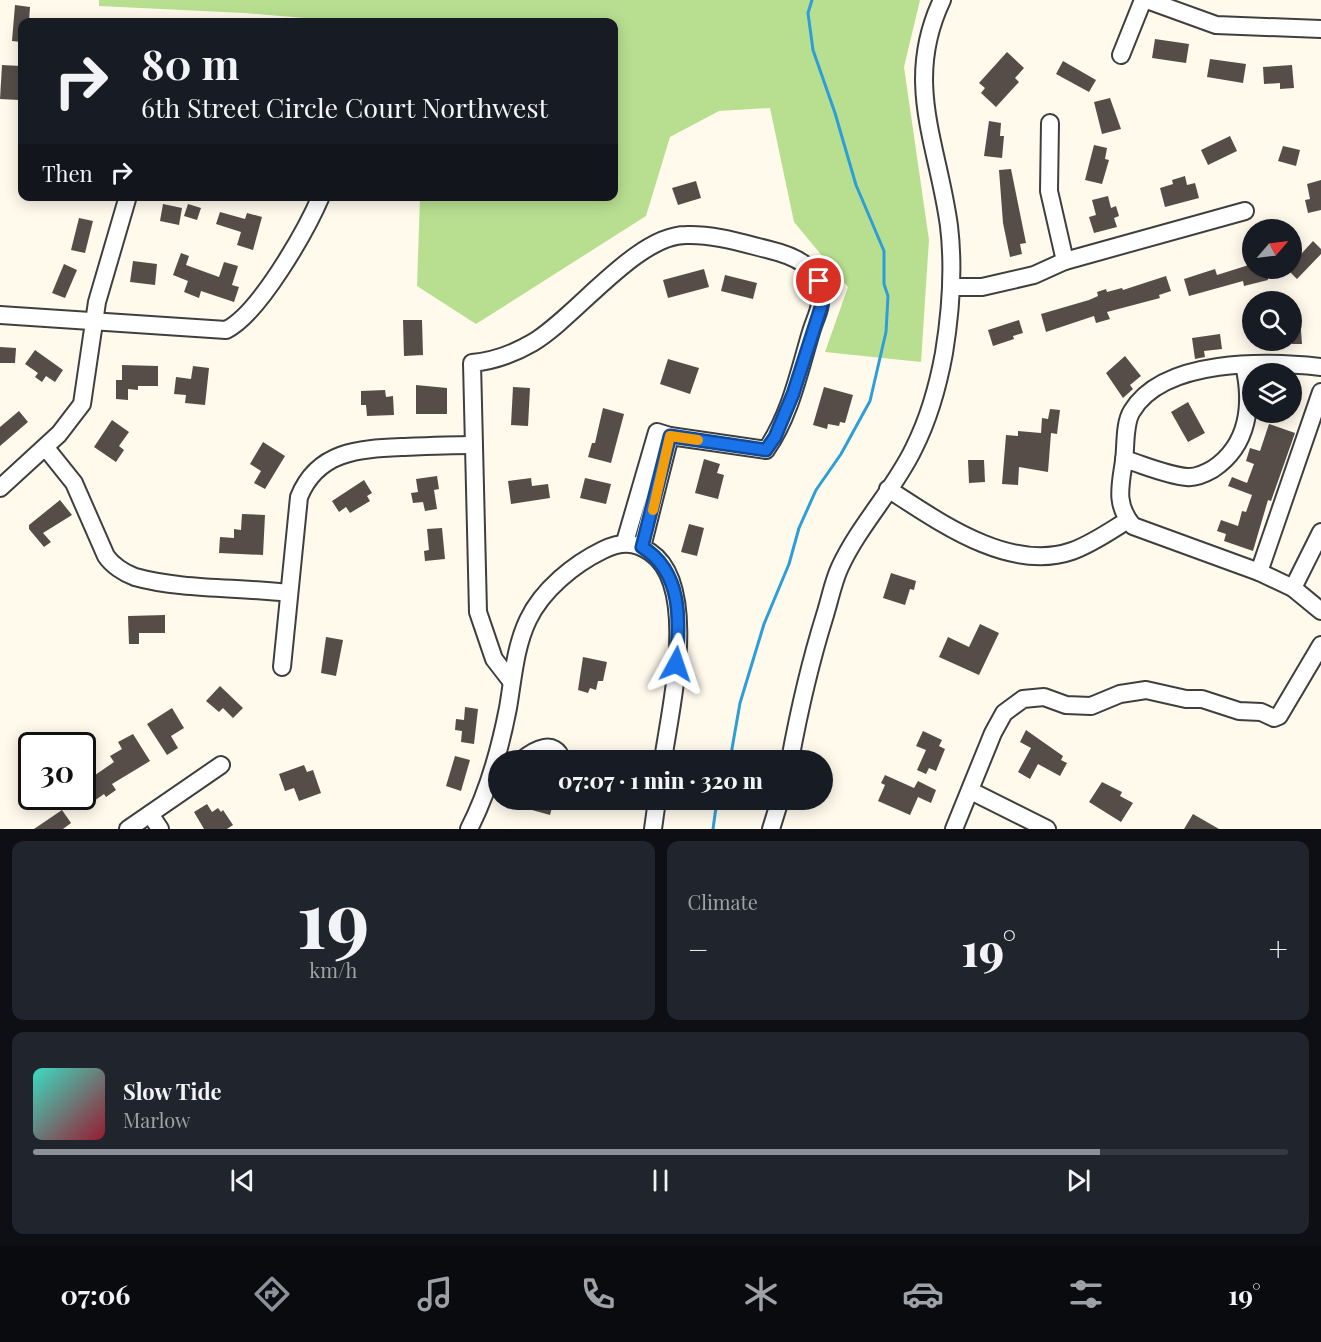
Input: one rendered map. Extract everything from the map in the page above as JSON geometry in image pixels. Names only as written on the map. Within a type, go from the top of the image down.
[{"type":"street","points":[[791,750],[809,664],[839,570],[865,521],[914,449],[929,414],[944,352],[952,287],[949,225],[922,92],[924,56],[928,37],[942,0]]},
{"type":"street","points":[[1121,55],[1145,0],[1216,25],[1321,29]]},
{"type":"street","points":[[1050,123],[1048,191],[1065,261]]},
{"type":"street","points":[[0,488],[46,448],[82,404],[93,321],[127,201]]},
{"type":"street","points":[[0,315],[226,330],[236,325],[251,309],[291,252],[318,201]]},
{"type":"street","points":[[952,287],[998,284],[1034,275],[1065,261],[1245,211]]},
{"type":"street","points":[[511,681],[494,659],[478,612],[472,363],[508,355],[533,342],[650,246],[674,236],[718,237],[779,252],[803,261],[819,281],[822,304],[793,394],[775,437],[766,450],[670,436],[657,432],[625,542]]},
{"type":"street","points":[[1268,363],[1288,363]]},
{"type":"street","points":[[1242,365],[1202,368],[1155,390],[1140,401],[1130,413],[1118,496],[1128,520],[1141,529],[1259,572],[1293,588],[1321,611]]},
{"type":"street","points":[[1302,365],[1321,367]]},
{"type":"street","points":[[1259,572],[1321,392]]},
{"type":"street","points":[[1124,459],[1189,478],[1207,473],[1226,460],[1241,441],[1246,423]]},
{"type":"street","points":[[642,547],[670,436]]},
{"type":"street","points":[[282,667],[299,497],[304,485],[324,463],[342,453],[360,450],[473,445]]},
{"type":"street","points":[[46,448],[74,483],[106,556],[111,563],[122,570],[135,576],[188,584],[288,593]]},
{"type":"street","points":[[888,489],[956,532],[984,543],[1035,557],[1071,551],[1128,520]]},
{"type":"street","points":[[1293,588],[1321,532]]},
{"type":"street","points":[[469,829],[482,802],[507,711],[511,681],[528,619],[554,585],[582,562],[597,553],[625,542],[642,547],[653,554],[668,575],[678,607],[676,664],[664,750]]},
{"type":"street","points":[[954,829],[993,733],[1004,713],[1023,699],[1044,697],[1066,705],[1091,706],[1132,691],[1151,691],[1186,699],[1202,699],[1239,711],[1261,712],[1274,718],[1279,716],[1321,645]]},
{"type":"street","points":[[535,750],[544,746],[554,750]]},
{"type":"street","points":[[128,829],[221,765]]},
{"type":"street","points":[[971,791],[1047,829]]},
{"type":"street","points":[[482,802],[488,796]]},
{"type":"street","points":[[653,829],[656,810]]},
{"type":"street","points":[[771,829],[777,810]]},
{"type":"street","points":[[150,814],[160,829]]},
{"type":"green space","points":[[99,0],[920,0],[904,67],[929,240],[921,362],[825,352],[848,287],[794,222],[770,108],[719,111],[670,137],[646,216],[476,324],[417,286],[420,201],[618,201],[618,18],[303,18],[99,6]]},
{"type":"building","points":[[15,5],[30,7],[29,18],[18,18],[18,42],[12,41]]},
{"type":"building","points":[[1155,39],[1189,44],[1186,63],[1152,58]]},
{"type":"building","points":[[1007,52],[1024,68],[1015,78],[1019,82],[996,107],[981,93],[985,88],[979,83]]},
{"type":"building","points":[[1210,59],[1246,64],[1243,83],[1207,77]]},
{"type":"building","points":[[1063,61],[1096,80],[1089,92],[1056,74]]},
{"type":"building","points":[[2,65],[18,66],[18,100],[0,99]]},
{"type":"building","points":[[1292,65],[1294,88],[1280,89],[1280,83],[1264,84],[1263,67]]},
{"type":"building","points":[[1110,98],[1121,129],[1102,134],[1094,102]]},
{"type":"building","points":[[989,121],[1001,123],[1000,136],[1004,136],[1002,158],[984,156]]},
{"type":"building","points":[[1230,136],[1237,151],[1208,165],[1201,150]]},
{"type":"building","points":[[1094,145],[1107,148],[1105,159],[1109,160],[1102,184],[1085,180]]},
{"type":"building","points":[[1283,146],[1300,150],[1296,166],[1278,161]]},
{"type":"building","points":[[1011,169],[1026,243],[1020,244],[1022,254],[1010,257],[1003,223],[999,170]]},
{"type":"building","points":[[1185,176],[1187,185],[1195,183],[1199,198],[1165,207],[1160,188],[1173,184],[1172,180]]},
{"type":"building","points":[[1321,180],[1321,210],[1308,213],[1305,200],[1310,199],[1307,184]]},
{"type":"building","points":[[696,181],[701,198],[678,205],[672,188]]},
{"type":"building","points":[[1108,196],[1111,208],[1116,206],[1119,216],[1114,218],[1117,227],[1094,233],[1089,217],[1096,215],[1092,200]]},
{"type":"building","points":[[163,204],[182,208],[179,225],[160,221]]},
{"type":"building","points":[[188,204],[201,208],[197,220],[184,216]]},
{"type":"building","points":[[220,212],[245,219],[247,213],[262,217],[253,250],[237,245],[241,232],[216,224]]},
{"type":"building","points":[[79,218],[93,221],[85,253],[71,250]]},
{"type":"building","points":[[1313,241],[1321,249],[1321,254],[1302,274],[1302,253]]},
{"type":"building","points":[[181,253],[189,256],[186,265],[219,277],[224,262],[238,266],[232,285],[239,287],[234,302],[201,291],[199,298],[184,292],[188,281],[173,275]]},
{"type":"building","points":[[133,261],[157,264],[155,285],[130,282]]},
{"type":"building","points":[[64,264],[77,270],[65,298],[52,293]]},
{"type":"building","points":[[1242,267],[1242,279],[1268,280],[1244,286],[1243,281],[1189,296],[1184,279],[1215,269],[1217,275]]},
{"type":"building","points":[[704,269],[709,287],[668,298],[663,280]]},
{"type":"building","points":[[725,275],[757,283],[753,299],[721,291]]},
{"type":"building","points":[[1166,276],[1171,291],[1159,295],[1160,298],[1107,312],[1110,319],[1096,323],[1094,316],[1046,332],[1041,314],[1089,300],[1098,296],[1097,292],[1106,289],[1107,292],[1122,288],[1123,290]]},
{"type":"building","points":[[403,320],[422,320],[423,355],[404,356]]},
{"type":"building","points":[[1019,320],[1023,333],[1013,336],[1014,339],[993,346],[988,330]]},
{"type":"building","points":[[1220,334],[1222,349],[1204,351],[1205,357],[1195,359],[1192,338]]},
{"type":"building","points":[[0,347],[16,348],[15,363],[0,363]]},
{"type":"building","points":[[35,350],[63,370],[55,382],[46,376],[42,382],[35,377],[38,373],[25,364]]},
{"type":"building","points":[[1125,356],[1141,376],[1130,385],[1133,389],[1123,398],[1106,373]]},
{"type":"building","points":[[668,359],[699,368],[690,394],[660,384]]},
{"type":"building","points":[[122,365],[158,366],[158,386],[138,386],[138,390],[128,389],[128,400],[116,399],[116,380],[122,380]]},
{"type":"building","points":[[193,366],[209,368],[205,405],[185,403],[186,395],[174,394],[176,377],[191,379]]},
{"type":"building","points":[[416,385],[447,388],[447,414],[416,414]]},
{"type":"building","points":[[513,387],[530,388],[528,426],[511,425]]},
{"type":"building","points":[[824,387],[853,395],[845,423],[840,422],[839,426],[828,424],[827,429],[813,425]]},
{"type":"building","points":[[385,390],[386,397],[393,396],[394,415],[367,416],[366,405],[361,405],[361,391]]},
{"type":"building","points":[[1188,402],[1205,433],[1188,442],[1171,412]]},
{"type":"building","points":[[603,408],[624,414],[611,463],[588,457],[592,443],[595,443]]},
{"type":"building","points":[[1050,409],[1060,410],[1057,434],[1051,433],[1048,472],[1019,467],[1018,485],[1002,484],[1006,435],[1018,436],[1018,431],[1041,433],[1042,418],[1048,419]]},
{"type":"building","points":[[19,411],[28,422],[0,446],[0,427]]},
{"type":"building","points":[[112,420],[129,432],[119,446],[124,450],[116,462],[94,447]]},
{"type":"building","points":[[1269,424],[1295,433],[1271,501],[1268,500],[1253,551],[1224,541],[1226,534],[1217,531],[1221,520],[1238,526],[1242,511],[1246,512],[1252,495],[1228,486],[1232,477],[1247,483],[1254,464],[1246,461],[1250,448],[1260,451]]},
{"type":"building","points":[[263,442],[285,456],[265,489],[254,483],[261,471],[250,464]]},
{"type":"building","points":[[704,459],[720,464],[717,473],[724,475],[718,499],[695,493]]},
{"type":"building","points":[[968,460],[984,460],[985,482],[969,483]]},
{"type":"building","points":[[437,476],[439,489],[434,490],[437,509],[425,511],[423,502],[413,503],[411,493],[418,492],[416,479]]},
{"type":"building","points":[[531,478],[532,486],[548,484],[550,498],[511,504],[508,481]]},
{"type":"building","points":[[585,478],[611,484],[606,504],[580,498]]},
{"type":"building","points":[[364,480],[372,493],[367,496],[370,501],[350,513],[346,507],[339,512],[332,501]]},
{"type":"building","points":[[60,500],[72,515],[43,533],[51,542],[44,547],[29,529],[29,525]]},
{"type":"building","points":[[242,514],[265,515],[263,555],[219,553],[220,537],[234,538],[234,529],[241,530]]},
{"type":"building","points":[[689,524],[704,528],[697,556],[681,552]]},
{"type":"building","points":[[442,528],[445,559],[425,561],[424,551],[429,550],[427,529]]},
{"type":"building","points":[[891,573],[916,581],[914,590],[910,589],[905,605],[883,598]]},
{"type":"building","points":[[165,615],[165,633],[139,633],[139,644],[129,644],[128,616]]},
{"type":"building","points":[[980,624],[999,633],[979,675],[939,657],[948,637],[969,647]]},
{"type":"building","points":[[326,637],[343,640],[336,676],[321,673]]},
{"type":"building","points":[[583,657],[607,662],[603,681],[598,681],[596,690],[590,688],[588,693],[578,690]]},
{"type":"building","points":[[220,686],[243,708],[233,718],[223,708],[219,712],[206,701]]},
{"type":"building","points":[[465,707],[478,709],[474,744],[461,742],[462,731],[455,730],[456,719],[464,720]]},
{"type":"building","points":[[172,708],[184,728],[171,736],[178,748],[167,755],[147,724]]},
{"type":"building","points":[[1026,730],[1063,756],[1061,760],[1067,763],[1060,776],[1038,764],[1030,779],[1018,772],[1031,748],[1020,742]]},
{"type":"building","points":[[923,731],[942,740],[939,746],[945,749],[936,771],[929,768],[926,774],[917,770],[926,750],[916,746]]},
{"type":"building","points":[[133,734],[150,761],[112,784],[116,790],[106,797],[104,794],[96,800],[96,774],[114,762],[110,756],[122,749],[118,742]]},
{"type":"building","points":[[455,756],[470,760],[461,791],[446,786]]},
{"type":"building","points":[[304,765],[307,772],[313,770],[321,793],[299,801],[294,788],[285,791],[279,774]]},
{"type":"building","points":[[885,775],[914,788],[918,781],[936,790],[931,803],[918,797],[910,815],[878,801],[885,785],[881,783]]},
{"type":"building","points":[[1102,782],[1122,792],[1120,796],[1133,803],[1121,822],[1089,802]]},
{"type":"building","points":[[207,804],[212,812],[218,808],[221,812],[223,810],[233,825],[227,829],[204,829],[194,812]]},
{"type":"building","points":[[62,810],[71,823],[63,829],[34,829]]},
{"type":"building","points":[[532,810],[551,810],[550,815]]},
{"type":"building","points":[[1193,814],[1219,829],[1184,829]]},
{"type":"waterway","points":[[732,750],[740,703],[764,624],[789,564],[799,528],[816,490],[841,454],[870,401],[886,332],[888,296],[884,284],[884,251],[856,185],[835,113],[813,50],[808,13],[812,0]]},
{"type":"waterway","points":[[713,829],[716,810]]},
{"type":"slow traffic","points":[[653,510],[667,458],[670,436],[698,440]]},
{"type":"route","points":[[676,664],[679,631],[676,596],[661,563],[642,547],[667,458],[670,436],[766,450],[775,437],[793,394],[813,325],[822,304],[819,281]]}]
